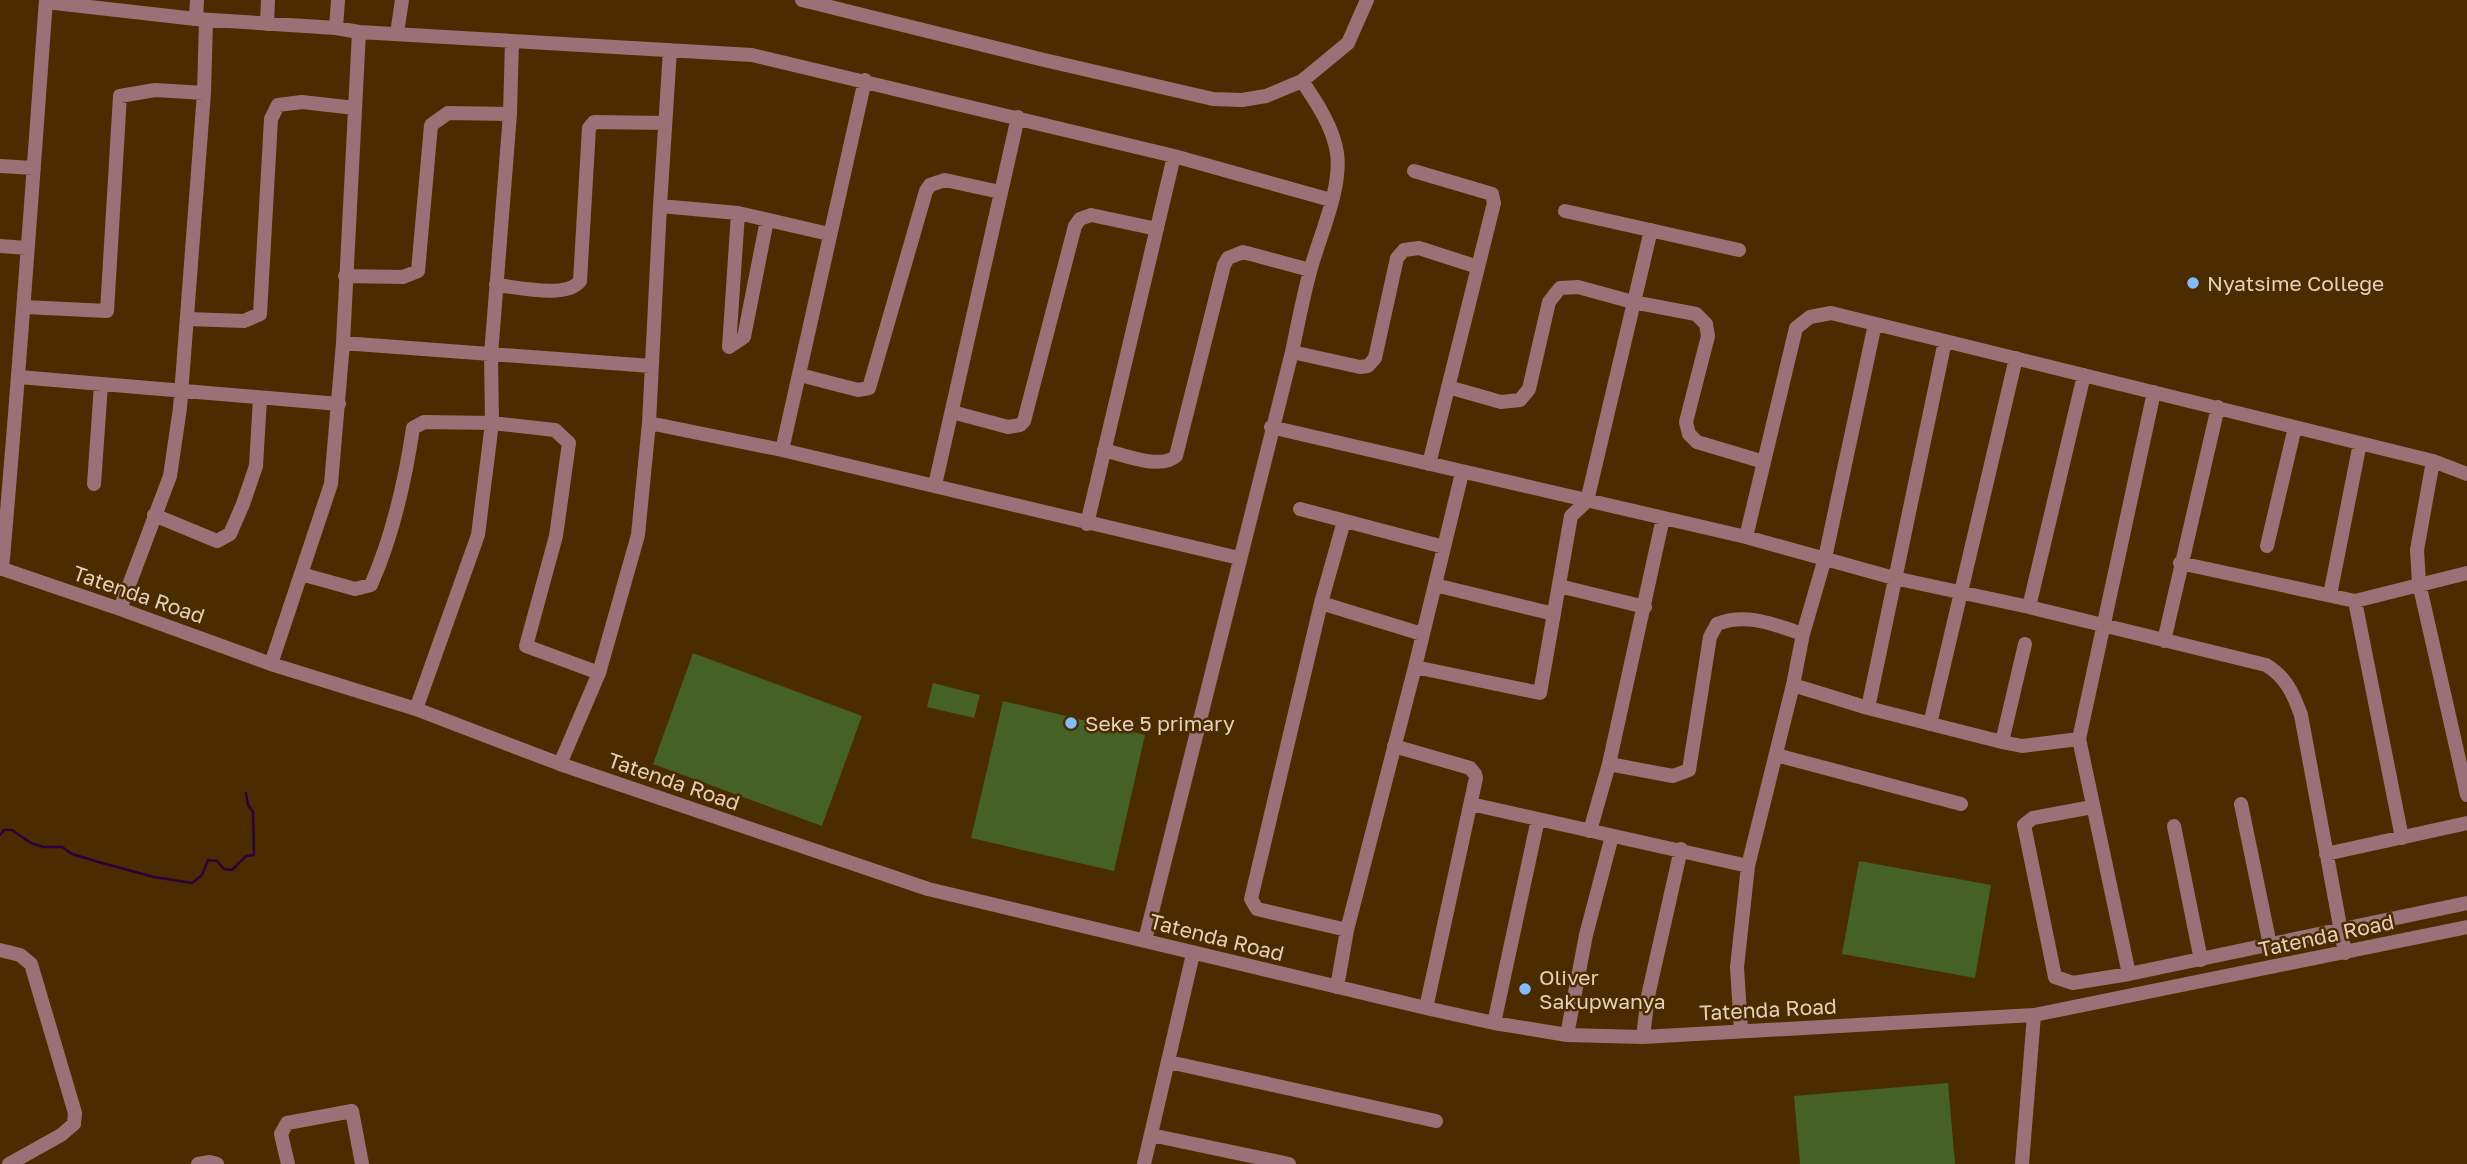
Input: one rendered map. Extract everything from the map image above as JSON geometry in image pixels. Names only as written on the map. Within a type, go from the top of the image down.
[{"type":"street","points":[[120,609],[170,476],[180,408],[204,93],[201,19],[197,0]]},
{"type":"street","points":[[267,24],[268,0]]},
{"type":"street","points":[[336,29],[338,0]]},
{"type":"street","points":[[397,33],[402,0]]},
{"type":"street","points":[[802,0],[1213,99],[1242,100],[1266,96],[1302,82],[1348,43],[1367,0]]},
{"type":"street","points":[[1,569],[25,307],[46,1],[124,6],[201,19],[359,33],[397,33],[752,55],[1174,156],[1331,200]]},
{"type":"street","points":[[271,664],[331,484],[343,342],[359,33]]},
{"type":"street","points":[[416,709],[478,535],[492,423],[491,355],[510,114],[512,41]]},
{"type":"street","points":[[560,764],[599,673],[638,535],[649,424],[670,50]]},
{"type":"street","points":[[782,450],[865,80]]},
{"type":"street","points":[[1145,940],[1292,352],[1310,270],[1337,172],[1337,154],[1332,135],[1319,106],[1302,82]]},
{"type":"street","points":[[25,307],[107,311],[120,96],[155,90],[204,93]]},
{"type":"street","points":[[188,318],[244,321],[260,314],[271,119],[278,105],[302,102],[355,108]]},
{"type":"street","points":[[345,276],[402,277],[418,271],[431,125],[448,113],[510,114]]},
{"type":"street","points":[[935,485],[1018,117]]},
{"type":"street","points":[[496,285],[560,291],[576,287],[580,281],[589,128],[594,122],[664,123]]},
{"type":"street","points":[[1087,524],[1174,156]]},
{"type":"street","points":[[0,166],[34,167]]},
{"type":"street","points":[[1414,171],[1492,194],[1494,203],[1429,464]]},
{"type":"street","points":[[800,375],[858,390],[869,388],[930,184],[945,180],[1000,192]]},
{"type":"street","points":[[660,206],[738,213],[829,234]]},
{"type":"street","points":[[1565,211],[1739,250]]},
{"type":"street","points":[[738,213],[729,347],[744,337],[767,220]]},
{"type":"street","points":[[952,412],[1008,427],[1020,425],[1024,421],[1074,226],[1080,219],[1091,215],[1157,229]]},
{"type":"street","points":[[1415,667],[1539,693],[1571,516],[1587,500],[1651,230]]},
{"type":"street","points":[[0,246],[27,248]]},
{"type":"street","points":[[1292,352],[1360,367],[1368,366],[1376,358],[1397,258],[1404,250],[1419,248],[1478,267]]},
{"type":"street","points":[[1104,450],[1159,463],[1171,461],[1176,456],[1228,258],[1243,252],[1310,270]]},
{"type":"street","points":[[1448,387],[1501,402],[1520,400],[1529,389],[1549,302],[1560,288],[1578,287],[1633,302],[1696,314],[1706,324],[1708,336],[1686,422],[1689,434],[1697,442],[1764,463]]},
{"type":"street","points":[[1746,537],[1796,328],[1810,317],[1831,313],[2432,461],[2467,474]]},
{"type":"street","points":[[1741,1031],[1737,968],[1748,866],[1803,634],[1825,558],[1875,324]]},
{"type":"street","points":[[1868,708],[1945,341]]},
{"type":"street","points":[[343,342],[651,366]]},
{"type":"street","points":[[1930,724],[2016,358]]},
{"type":"street","points":[[2029,607],[2084,375]]},
{"type":"street","points":[[19,377],[339,404]]},
{"type":"street","points":[[93,484],[101,385]]},
{"type":"street","points":[[2129,974],[2079,739],[2154,393]]},
{"type":"street","points":[[154,515],[216,541],[230,534],[256,466],[260,398]]},
{"type":"street","points":[[2164,641],[2218,407]]},
{"type":"street","points":[[301,573],[355,589],[370,585],[383,558],[406,478],[413,428],[424,422],[492,423],[555,430],[569,443],[556,536],[526,646],[599,673]]},
{"type":"street","points":[[649,424],[782,450],[1239,558]]},
{"type":"street","points":[[1272,427],[1746,537],[1894,578],[2029,607],[2266,665],[2281,674],[2294,693],[2301,715],[2345,953]]},
{"type":"street","points":[[2267,546],[2295,427]]},
{"type":"street","points":[[2330,595],[2360,443]]},
{"type":"street","points":[[2432,461],[2417,550],[2419,583],[2467,796]]},
{"type":"street","points":[[1338,987],[1347,930],[1462,472]]},
{"type":"street","points":[[1300,509],[1444,547]]},
{"type":"street","points":[[1590,831],[1609,764],[1663,518]]},
{"type":"street","points":[[1344,521],[1321,603],[1251,899],[1257,909],[1347,930]]},
{"type":"street","points":[[2180,563],[2355,601],[2467,572]]},
{"type":"street","name":"Tatenda Road","points":[[1,569],[271,664],[416,709],[560,764],[928,890],[1426,1008],[1567,1035],[1643,1038],[2035,1015],[2467,927]]},
{"type":"street","points":[[1435,585],[1554,614]]},
{"type":"street","points":[[1559,586],[1645,607]]},
{"type":"street","points":[[2355,601],[2402,838]]},
{"type":"street","points":[[1321,603],[1422,634]]},
{"type":"street","points":[[1609,764],[1673,776],[1689,770],[1710,637],[1717,624],[1730,618],[1754,619],[1803,634]]},
{"type":"street","points":[[2002,742],[2025,644]]},
{"type":"street","points":[[1793,685],[1868,708],[2022,746],[2079,739]]},
{"type":"street","points":[[1394,746],[1473,770],[1476,778],[1426,1008]]},
{"type":"street","points":[[1776,755],[1961,804]]},
{"type":"street","points":[[1471,804],[1748,866]]},
{"type":"street","points":[[2241,804],[2270,945]]},
{"type":"street","points":[[2092,807],[2033,818],[2024,825],[2054,977],[2073,983],[2200,960],[2467,903]]},
{"type":"street","points":[[1494,1023],[1538,819]]},
{"type":"street","points":[[2326,854],[2467,823]]},
{"type":"street","points":[[2174,827],[2200,960]]},
{"type":"street","points":[[1567,1035],[1586,935],[1612,836]]},
{"type":"street","points":[[1643,1038],[1648,996],[1681,849]]},
{"type":"street","points":[[0,950],[20,955],[32,964],[75,1113],[74,1124],[61,1135],[9,1164]]},
{"type":"street","points":[[1144,1164],[1193,954]]},
{"type":"street","points":[[2022,1164],[2035,1015]]},
{"type":"street","points":[[1169,1062],[1436,1121]]},
{"type":"street","points":[[288,1164],[281,1134],[287,1123],[352,1111],[362,1164]]},
{"type":"street","points":[[1151,1135],[1289,1164]]},
{"type":"street","points":[[198,1164],[217,1164]]},
{"type":"green space","points":[[693,653],[862,716],[822,826],[653,764]]},
{"type":"green space","points":[[933,683],[980,695],[974,718],[927,707]]},
{"type":"green space","points":[[1003,701],[1145,735],[1114,871],[971,838]]},
{"type":"green space","points":[[1859,861],[1991,885],[1975,978],[1842,954]]},
{"type":"green space","points":[[1948,1083],[1955,1164],[1800,1164],[1794,1096]]},
{"type":"waterway","points":[[0,835],[4,830],[12,830],[31,843],[43,847],[62,847],[72,854],[102,863],[154,877],[192,883],[202,875],[208,860],[217,861],[224,869],[232,870],[246,856],[254,855],[253,812],[248,805],[246,793]]},
{"type":"place","name":"Nyatsime College","points":[[2193,283]]},
{"type":"place","name":"Seke 5 primary","points":[[1071,723]]},
{"type":"place","name":"Oliver Sakupwanya","points":[[1525,989]]}]
